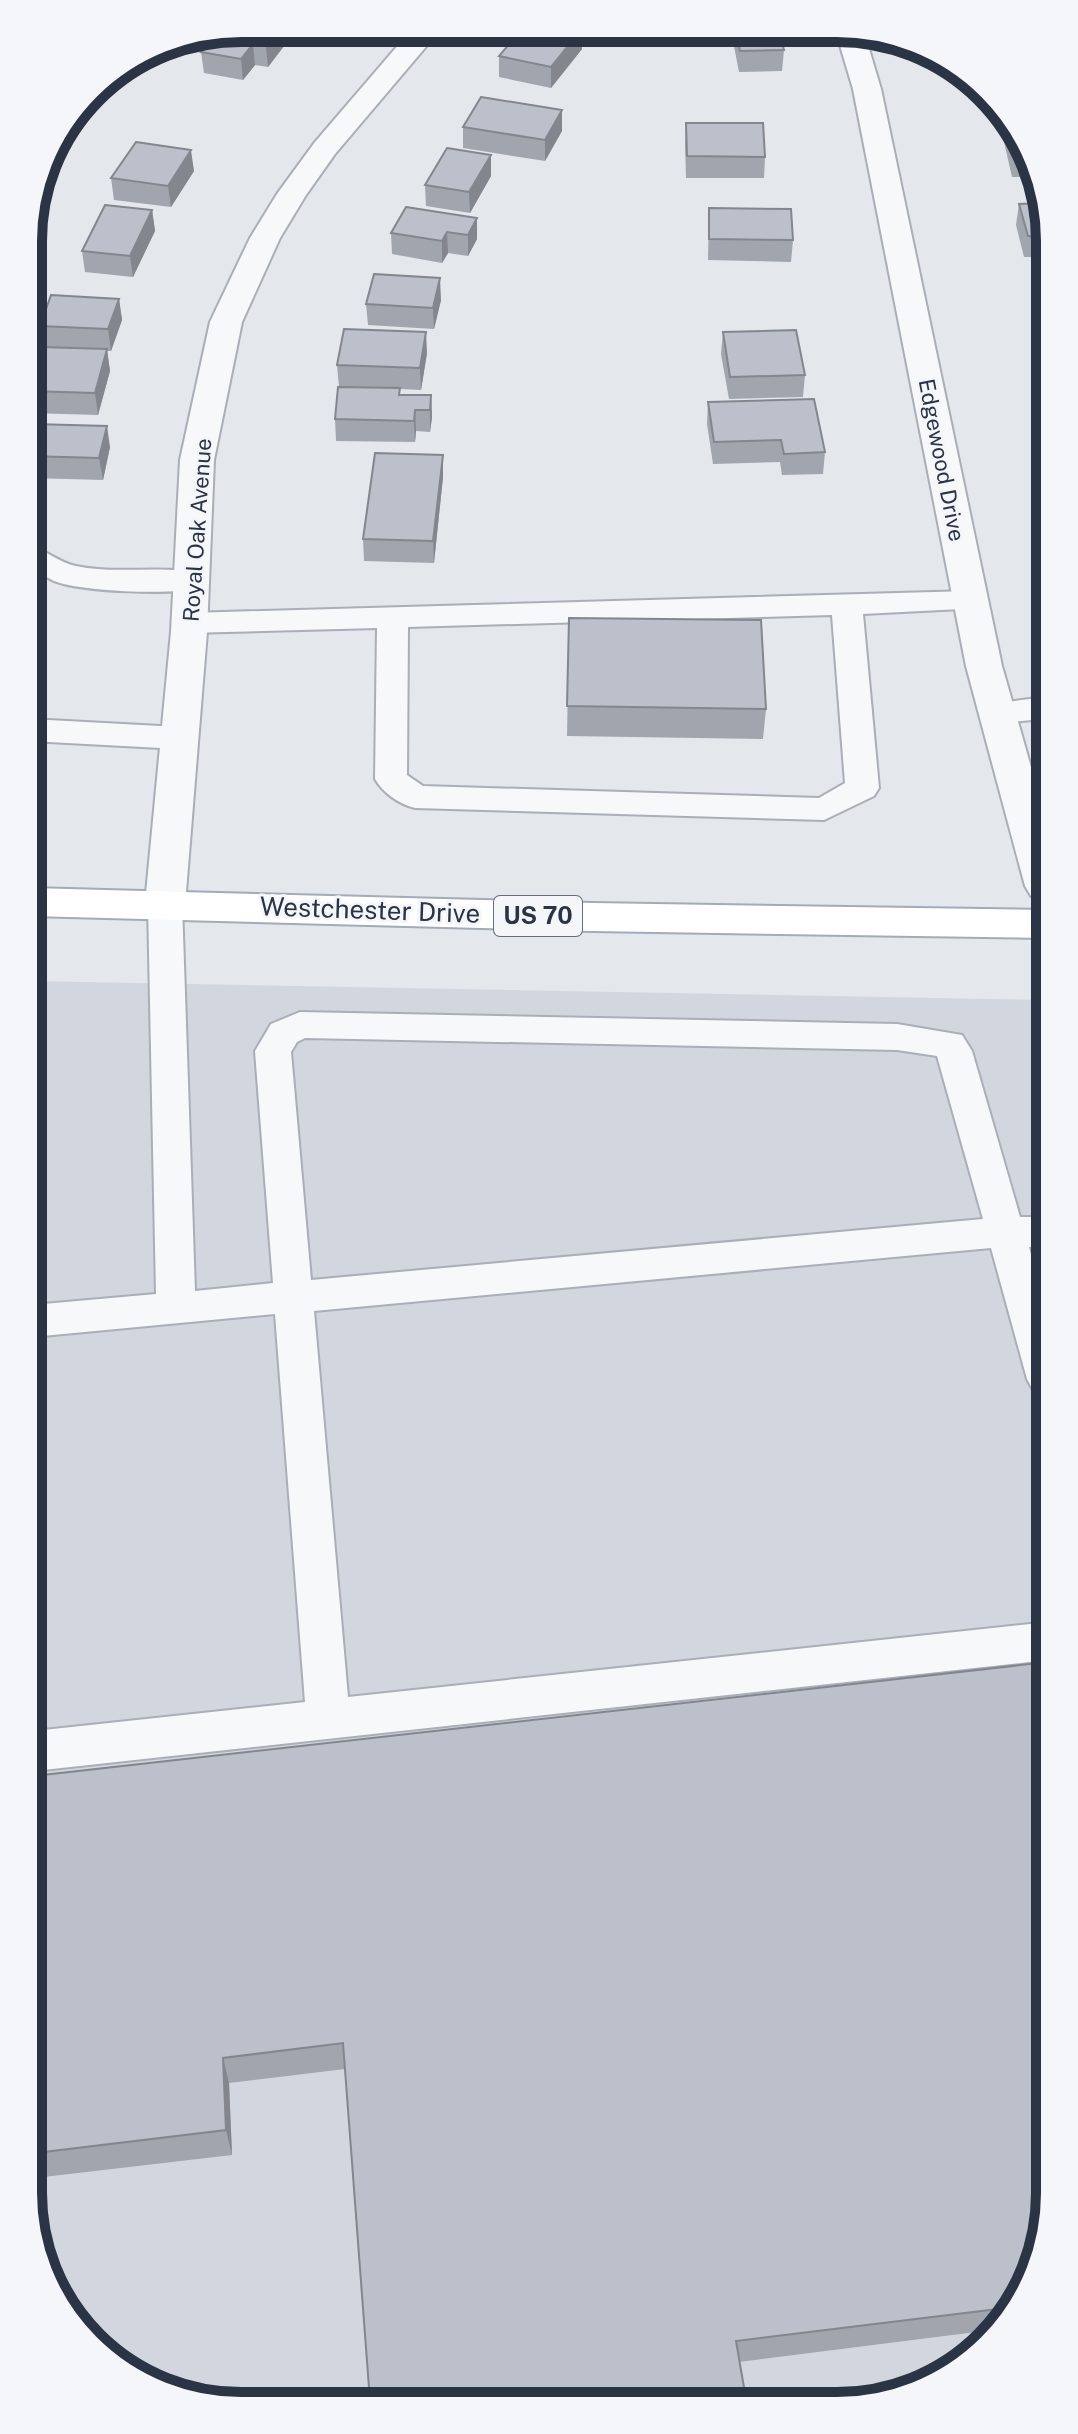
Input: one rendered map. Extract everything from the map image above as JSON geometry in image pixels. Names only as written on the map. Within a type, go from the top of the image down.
[{"type":"main road","name":"Westchester Drive","points":[[42,902],[592,917],[1036,924]]},
{"type":"street","name":"Royal Oak Avenue","points":[[165,904],[189,623],[197,460],[226,322],[265,238],[292,194],[325,148],[416,42]]},
{"type":"street","name":"Edgewood Drive","points":[[853,43],[867,89],[970,601],[1036,853]]},
{"type":"lane","points":[[42,562],[66,575],[127,581],[191,581]]},
{"type":"lane","points":[[189,623],[970,601]]},
{"type":"lane","points":[[393,617],[391,779],[415,797],[824,809],[862,788],[847,605]]},
{"type":"lane","points":[[997,712],[1036,709]]},
{"type":"lane","points":[[42,731],[179,738]]},
{"type":"lane","points":[[165,904],[176,1308]]},
{"type":"lane","points":[[328,1719],[273,1051],[284,1033],[300,1025],[897,1037],[949,1044],[954,1051],[1036,1340]]},
{"type":"lane","points":[[42,1320],[1005,1232],[1036,1232]]},
{"type":"lane","points":[[42,1750],[1036,1642]]},
{"type":"shaded area","points":[[42,981],[1036,1000],[1036,2206],[1029,2245],[1009,2293],[987,2324],[948,2358],[889,2385],[837,2392],[241,2392],[202,2388],[153,2371],[110,2343],[76,2304],[49,2245],[42,2193]]},
{"type":"building","points":[[269,42],[266,46],[253,44],[241,59],[201,52],[207,45],[215,44]]},
{"type":"building","points":[[511,42],[571,42],[551,67],[499,56]]},
{"type":"building","points":[[738,42],[782,42],[784,50],[740,51]]},
{"type":"building","points":[[481,97],[562,110],[545,140],[463,127]]},
{"type":"building","points":[[686,123],[763,123],[765,157],[687,156]]},
{"type":"building","points":[[136,142],[191,150],[168,186],[111,178]]},
{"type":"building","points":[[447,148],[491,155],[469,192],[425,185]]},
{"type":"building","points":[[1032,203],[1036,236],[1028,236],[1019,204]]},
{"type":"building","points":[[105,205],[152,210],[130,256],[82,251]]},
{"type":"building","points":[[406,207],[477,218],[468,235],[447,232],[442,241],[391,233]]},
{"type":"building","points":[[709,208],[791,209],[793,240],[709,239]]},
{"type":"building","points":[[374,274],[440,278],[433,308],[366,304]]},
{"type":"building","points":[[51,295],[119,299],[108,329],[42,326]]},
{"type":"building","points":[[344,329],[426,332],[420,368],[337,365]]},
{"type":"building","points":[[796,330],[805,375],[730,377],[723,332]]},
{"type":"building","points":[[42,347],[107,349],[95,393],[42,391]]},
{"type":"building","points":[[338,387],[400,388],[399,395],[431,395],[430,410],[415,410],[414,421],[335,419]]},
{"type":"building","points":[[814,399],[825,452],[784,454],[781,440],[714,442],[708,402]]},
{"type":"building","points":[[42,424],[107,426],[99,458],[42,456]]},
{"type":"building","points":[[375,453],[443,455],[433,541],[363,539]]},
{"type":"building","points":[[569,618],[761,620],[766,709],[567,706]]},
{"type":"building","points":[[1036,1663],[1036,2206],[1029,2245],[1009,2293],[998,2309],[736,2341],[745,2392],[369,2392],[343,2043],[223,2058],[226,2130],[42,2152],[42,1775]]}]
